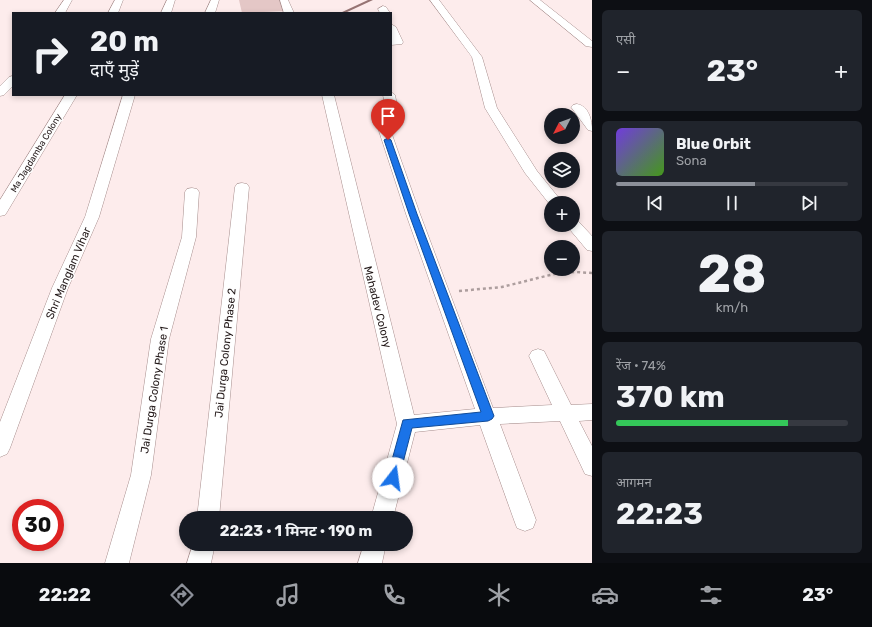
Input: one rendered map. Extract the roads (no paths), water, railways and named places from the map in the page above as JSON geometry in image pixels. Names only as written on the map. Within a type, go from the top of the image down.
[{"type":"street","points":[[61,12],[68,0]]},
{"type":"street","points":[[113,12],[119,0]]},
{"type":"street","points":[[166,12],[171,0]]},
{"type":"street","points":[[210,12],[215,0]]},
{"type":"street","points":[[284,0],[289,12]]},
{"type":"street","points":[[434,0],[478,57],[491,108],[532,173],[550,196]]},
{"type":"street","points":[[534,0],[590,44]]},
{"type":"street","points":[[392,29],[398,42],[392,42]]},
{"type":"street","points":[[0,93],[12,80]]},
{"type":"street","name":"Ma Jagdamba Colony","points":[[0,212],[70,96]]},
{"type":"street","name":"Shri Manglam Vihar","points":[[0,448],[60,288],[92,217],[129,96]]},
{"type":"street","name":"Mahadev Colony","points":[[328,96],[407,424],[384,511]]},
{"type":"street","points":[[389,96],[393,116],[383,125],[413,214],[525,520]]},
{"type":"street","points":[[577,107],[592,127]]},
{"type":"street","name":"Jai Durga Colony Phase 2","points":[[209,511],[242,187]]},
{"type":"street","name":"Jai Durga Colony Phase 1","points":[[117,563],[141,475],[160,339],[189,236],[192,192]]},
{"type":"street","points":[[580,232],[592,246]]},
{"type":"street","points":[[538,356],[592,467]]},
{"type":"street","points":[[407,424],[488,416],[592,412]]},
{"type":"street","points":[[199,563],[202,551]]},
{"type":"street","points":[[370,563],[373,551]]},
{"type":"waterway","points":[[344,12],[371,0]]}]
